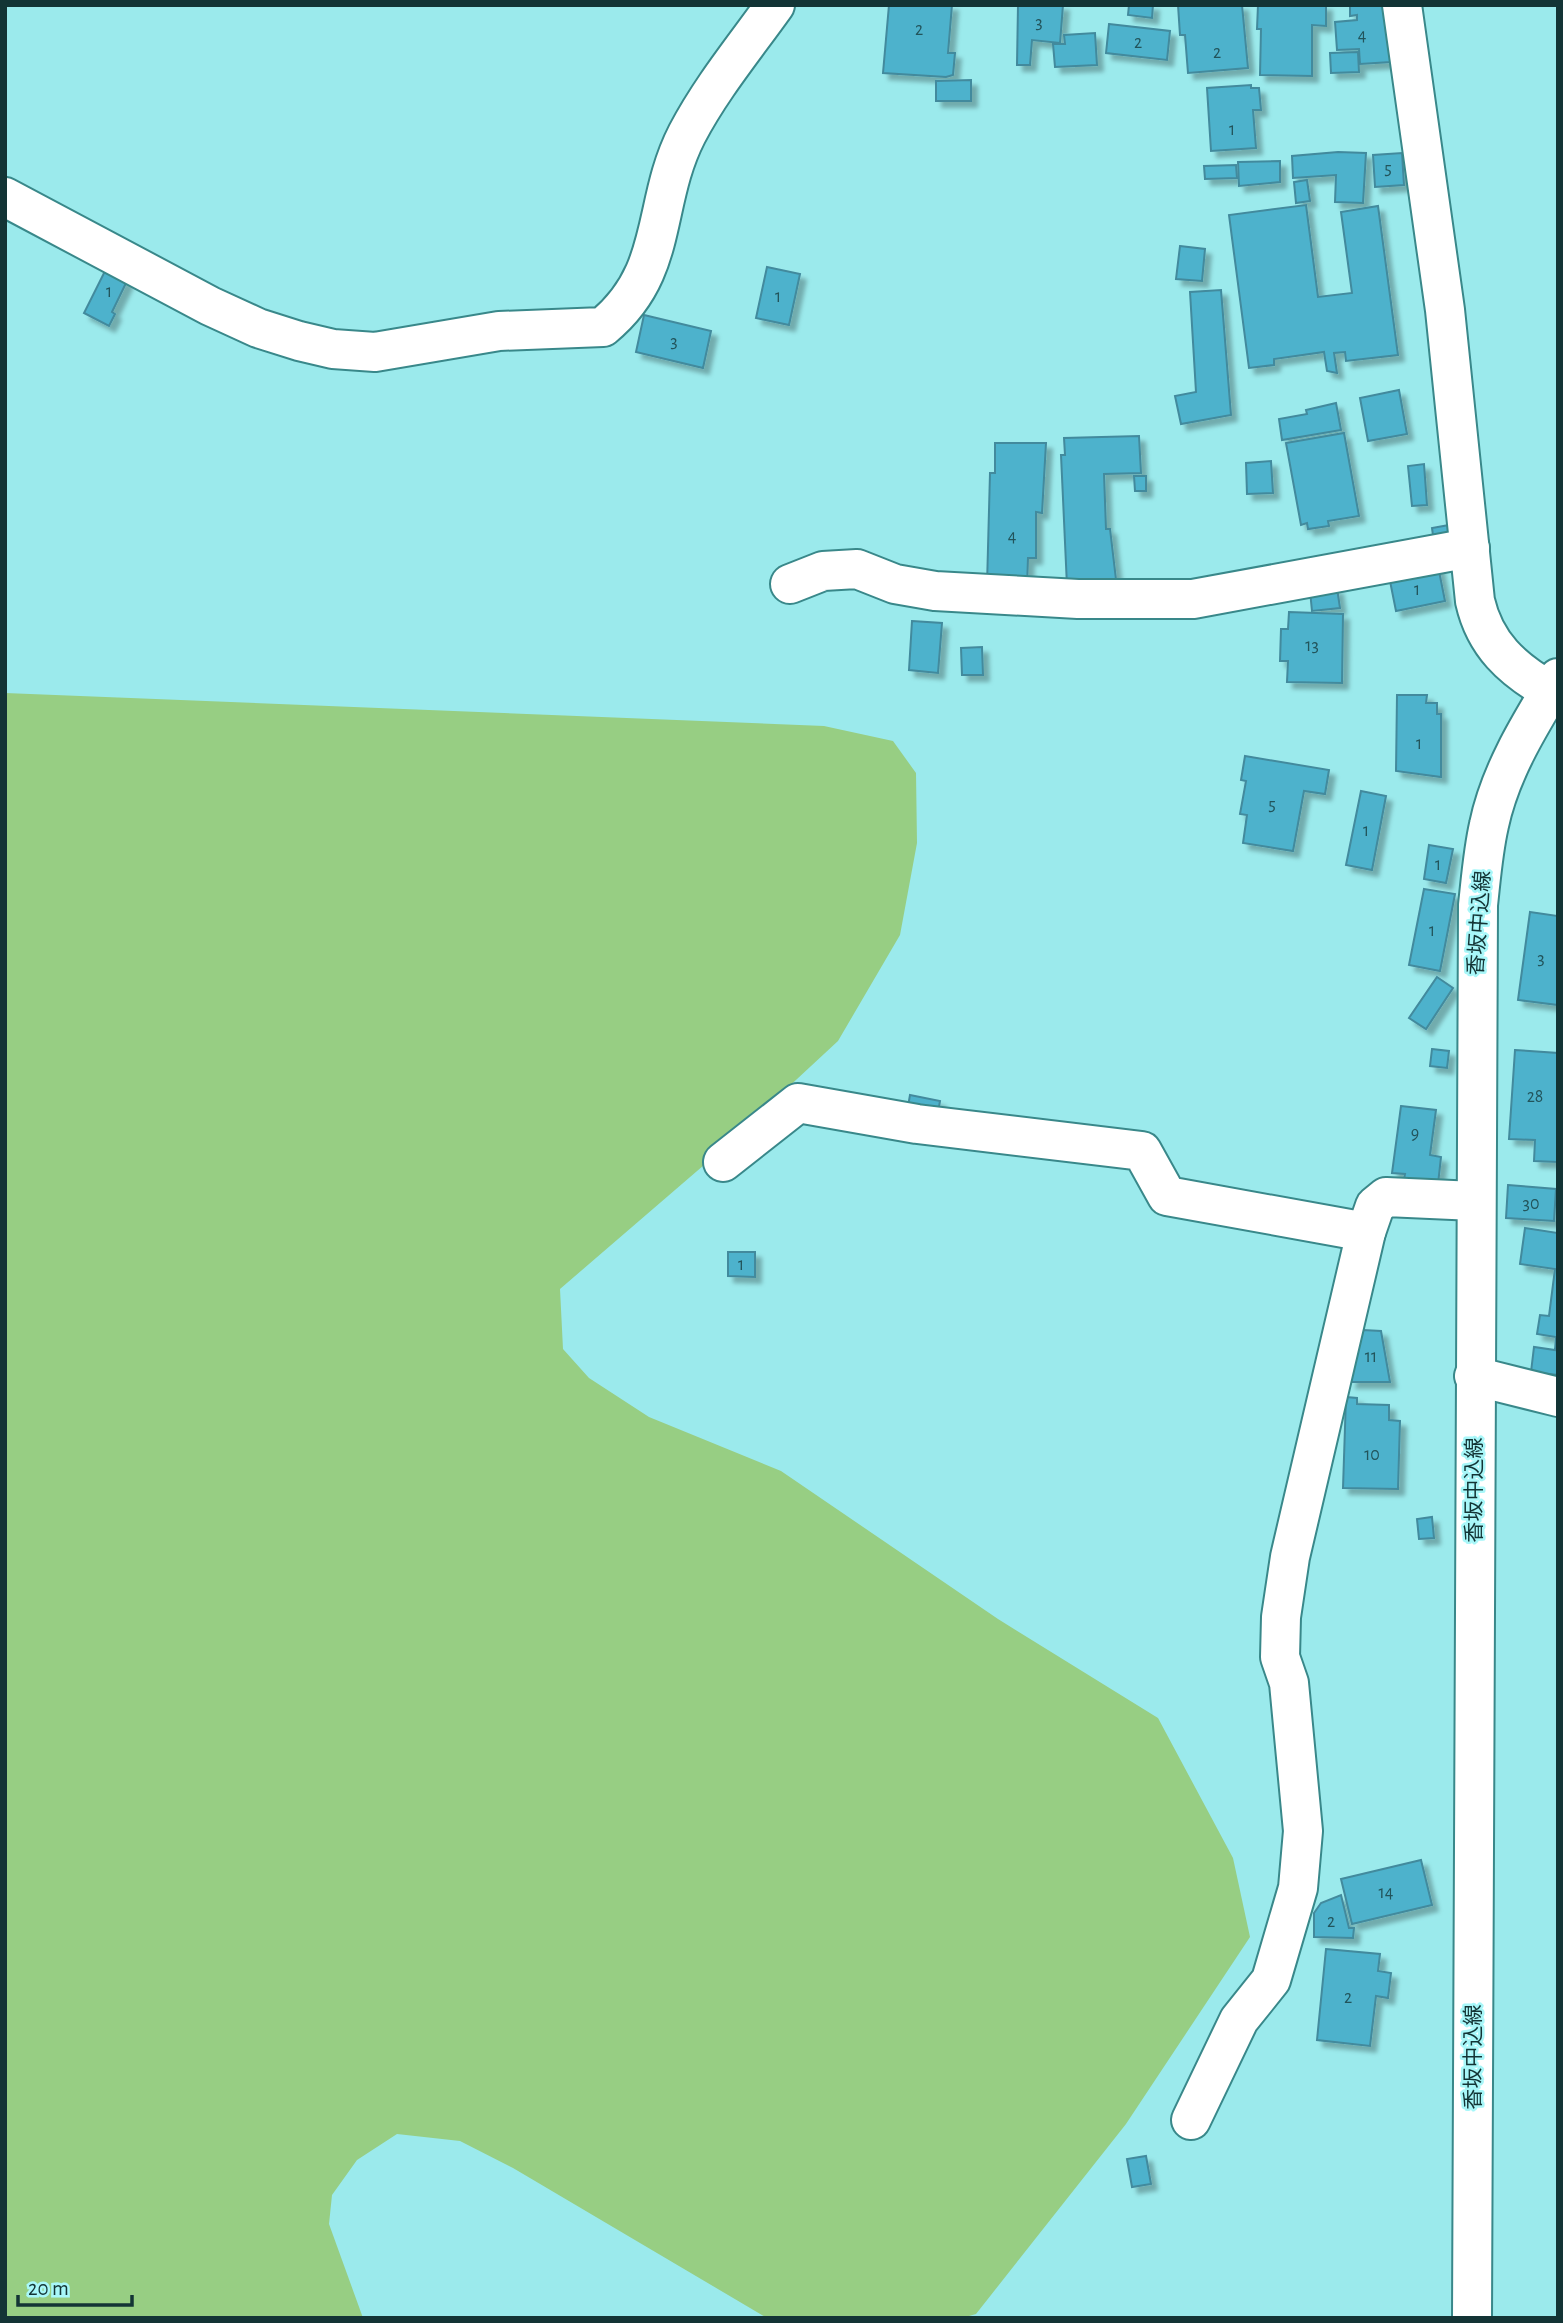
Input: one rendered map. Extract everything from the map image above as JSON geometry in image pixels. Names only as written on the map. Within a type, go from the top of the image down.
[{"type":"street","points":[[5,197],[210,306],[258,328],[333,349],[375,352],[499,331],[603,327],[615,316],[648,271],[656,244],[662,203],[686,136],[704,105],[775,5]]},
{"type":"street","points":[[1402,5],[1445,310],[1480,623],[1491,643],[1521,673],[1554,685]]},
{"type":"street","points":[[790,584],[823,571],[857,569],[895,584],[935,591],[1078,599],[1193,599],[1470,548]]},
{"type":"street","name":"香坂中込線","points":[[1472,2318],[1475,955],[1483,860],[1489,824],[1500,788],[1554,685]]},
{"type":"street","points":[[723,1162],[798,1104],[917,1124],[1142,1151],[1167,1196],[1367,1232]]},
{"type":"street","points":[[1191,2120],[1239,2020],[1271,1980],[1298,1888],[1303,1831],[1289,1683],[1280,1657],[1281,1616],[1290,1557],[1375,1206],[1385,1197],[1475,1201]]},
{"type":"street","points":[[1474,1376],[1558,1397]]},
{"type":"green space","points":[[5,693],[824,726],[893,741],[916,773],[917,843],[900,935],[838,1041],[711,1159],[560,1289],[563,1349],[589,1378],[649,1417],[781,1471],[998,1619],[1158,1718],[1233,1858],[1250,1937],[1126,2124],[976,2314],[962,2318],[767,2318],[513,2168],[460,2141],[397,2134],[357,2160],[332,2195],[329,2224],[363,2318],[5,2318]]},
{"type":"building","points":[[889,5],[952,5],[948,53],[955,53],[953,75],[946,77],[883,73]]},
{"type":"building","points":[[1018,5],[1063,5],[1060,43],[1032,40],[1030,65],[1017,65]]},
{"type":"building","points":[[1129,5],[1153,5],[1152,18],[1128,15]]},
{"type":"building","points":[[1178,5],[1242,5],[1248,68],[1188,73],[1185,35],[1180,35]]},
{"type":"building","points":[[1258,5],[1326,5],[1326,26],[1312,25],[1312,76],[1260,75],[1261,29],[1257,29]]},
{"type":"building","points":[[1350,5],[1385,5],[1391,62],[1360,64],[1359,49],[1337,50],[1335,22],[1357,20],[1357,15],[1350,16]]},
{"type":"building","points":[[1109,24],[1170,31],[1167,60],[1106,53]]},
{"type":"building","points":[[1095,33],[1097,65],[1055,67],[1053,44],[1065,44],[1064,35]]},
{"type":"building","points":[[1358,52],[1359,72],[1331,73],[1330,53]]},
{"type":"building","points":[[971,80],[971,101],[936,101],[936,81]]},
{"type":"building","points":[[1251,85],[1251,88],[1259,88],[1261,110],[1253,110],[1256,148],[1211,151],[1207,88]]},
{"type":"building","points":[[1338,152],[1366,153],[1363,203],[1335,202],[1336,175],[1293,178],[1292,156]]},
{"type":"building","points":[[1402,153],[1404,185],[1375,187],[1373,155]]},
{"type":"building","points":[[1280,161],[1280,182],[1239,186],[1238,162]]},
{"type":"building","points":[[1236,165],[1237,178],[1205,179],[1204,166]]},
{"type":"building","points":[[1307,180],[1310,201],[1296,203],[1294,182]]},
{"type":"building","points":[[1306,205],[1318,297],[1352,293],[1341,212],[1378,206],[1398,355],[1346,361],[1345,352],[1334,353],[1337,373],[1327,371],[1324,352],[1274,359],[1274,365],[1249,368],[1229,215]]},
{"type":"building","points":[[1180,246],[1205,249],[1202,281],[1176,279]]},
{"type":"building","points":[[767,267],[800,274],[789,325],[756,318]]},
{"type":"building","points":[[105,271],[127,281],[112,312],[115,314],[109,326],[84,313]]},
{"type":"building","points":[[1221,290],[1231,415],[1181,424],[1175,396],[1196,392],[1190,292]]},
{"type":"building","points":[[644,315],[711,331],[703,368],[636,352]]},
{"type":"building","points":[[1399,390],[1407,434],[1368,441],[1360,398]]},
{"type":"building","points":[[1336,403],[1341,430],[1282,440],[1279,419],[1307,414],[1306,410]]},
{"type":"building","points":[[1344,433],[1359,516],[1328,521],[1329,526],[1308,529],[1307,523],[1301,525],[1286,443]]},
{"type":"building","points":[[1139,436],[1141,473],[1104,474],[1106,529],[1110,529],[1117,588],[1067,586],[1061,455],[1065,455],[1064,438]]},
{"type":"building","points":[[995,443],[1046,443],[1042,513],[1036,512],[1036,558],[1028,558],[1027,586],[987,585],[990,473],[995,473]]},
{"type":"building","points":[[1271,461],[1273,493],[1247,494],[1246,463]]},
{"type":"building","points":[[1424,464],[1427,505],[1412,506],[1408,466]]},
{"type":"building","points":[[1134,476],[1146,476],[1146,491],[1135,491]]},
{"type":"building","points":[[1449,525],[1451,541],[1434,543],[1432,528]]},
{"type":"building","points":[[1438,566],[1445,601],[1396,611],[1389,576]]},
{"type":"building","points":[[1337,588],[1340,608],[1312,611],[1310,591]]},
{"type":"building","points":[[1289,612],[1343,614],[1342,683],[1287,682],[1288,661],[1280,661],[1281,629],[1288,629]]},
{"type":"building","points":[[912,621],[942,623],[938,673],[909,670]]},
{"type":"building","points":[[982,647],[983,675],[962,675],[961,648]]},
{"type":"building","points":[[1397,695],[1427,695],[1426,703],[1437,703],[1437,714],[1441,714],[1441,777],[1396,771]]},
{"type":"building","points":[[1245,756],[1329,770],[1325,794],[1304,791],[1293,851],[1243,843],[1247,815],[1240,814],[1246,781],[1241,780]]},
{"type":"building","points":[[1361,791],[1386,796],[1372,870],[1346,865]]},
{"type":"building","points":[[1429,845],[1453,849],[1446,883],[1424,879]]},
{"type":"building","points":[[1424,889],[1455,894],[1440,971],[1409,965]]},
{"type":"building","points":[[1530,912],[1558,916],[1558,1005],[1518,1000]]},
{"type":"building","points":[[1437,977],[1453,988],[1426,1029],[1409,1018]]},
{"type":"building","points":[[1432,1049],[1449,1051],[1447,1068],[1430,1066]]},
{"type":"building","points":[[1515,1050],[1558,1053],[1558,1162],[1534,1161],[1535,1140],[1509,1139]]},
{"type":"building","points":[[910,1095],[940,1101],[938,1113],[907,1112]]},
{"type":"building","points":[[1401,1106],[1436,1110],[1430,1155],[1441,1157],[1438,1184],[1404,1179],[1405,1174],[1392,1173]]},
{"type":"building","points":[[1508,1185],[1556,1189],[1554,1221],[1506,1218]]},
{"type":"building","points":[[1525,1228],[1558,1233],[1558,1375],[1531,1372],[1534,1347],[1555,1350],[1556,1337],[1537,1334],[1540,1315],[1549,1316],[1555,1269],[1520,1264]]},
{"type":"building","points":[[728,1252],[755,1252],[755,1277],[728,1276]]},
{"type":"building","points":[[1363,1330],[1381,1331],[1390,1382],[1350,1382]]},
{"type":"building","points":[[1346,1397],[1357,1398],[1357,1404],[1389,1405],[1389,1420],[1400,1421],[1398,1489],[1343,1488]]},
{"type":"building","points":[[1432,1517],[1434,1538],[1419,1539],[1417,1519]]},
{"type":"building","points":[[1421,1860],[1432,1905],[1352,1924],[1341,1879]]},
{"type":"building","points":[[1341,1895],[1349,1928],[1354,1928],[1353,1938],[1314,1937],[1314,1913],[1321,1903]]},
{"type":"building","points":[[1326,1949],[1380,1954],[1378,1971],[1391,1973],[1388,1998],[1376,1996],[1370,2046],[1317,2040]]},
{"type":"building","points":[[1146,2156],[1151,2184],[1132,2187],[1127,2159]]}]
